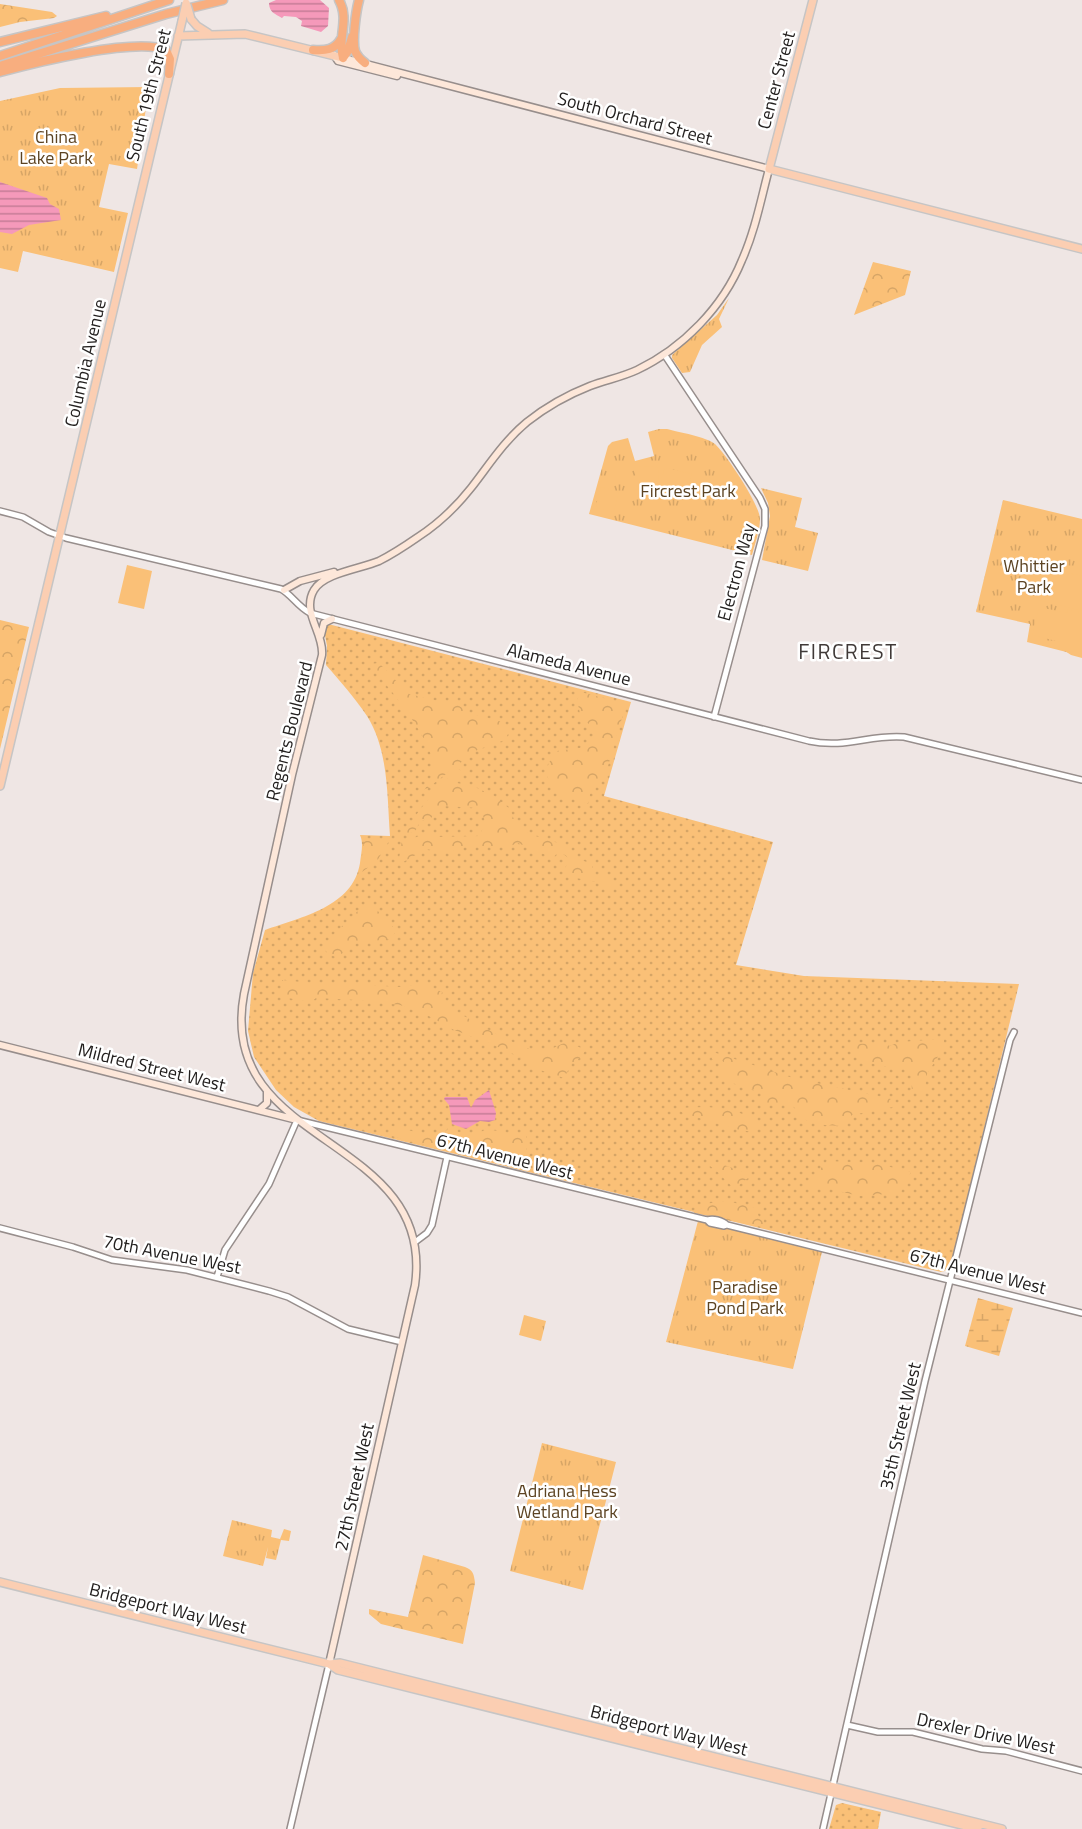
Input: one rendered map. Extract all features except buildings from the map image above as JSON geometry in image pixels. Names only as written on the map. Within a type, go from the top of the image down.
[{"type":"highway","points":[[0,42],[162,0]]},
{"type":"highway","points":[[0,56],[169,0]]},
{"type":"highway","points":[[0,66],[204,0]]},
{"type":"highway","points":[[166,14],[223,0]]},
{"type":"highway","points":[[338,57],[341,50],[345,15],[339,0]]},
{"type":"highway","points":[[338,57],[348,51],[361,0]]},
{"type":"highway","points":[[356,20],[355,47],[357,54],[365,63]]},
{"type":"highway","points":[[313,50],[326,51],[333,48],[339,43],[343,33]]},
{"type":"highway","points":[[0,72],[31,64],[140,46],[166,50],[170,59],[169,74]]},
{"type":"main road","name":"Center Street","points":[[769,169],[813,0]]},
{"type":"main road","points":[[186,1],[191,19],[196,26],[210,34]]},
{"type":"main road","name":"South 19th Street","points":[[139,196],[186,1]]},
{"type":"main road","name":"South Orchard Street","points":[[178,36],[253,35],[1082,249]]},
{"type":"main road","points":[[338,57],[338,61],[384,73],[405,78],[409,75]]},
{"type":"main road","points":[[310,613],[309,603],[318,585],[330,577],[352,571],[392,554],[440,521],[472,488],[493,458],[515,433],[541,412],[576,392],[638,369],[664,354],[694,330],[712,310],[735,275],[747,248],[769,169]]},
{"type":"main road","name":"Columbia Avenue","points":[[59,536],[139,196]]},
{"type":"main road","points":[[0,786],[59,536]]},
{"type":"main road","points":[[284,590],[315,576],[352,571]]},
{"type":"main road","name":"Regents Boulevard","points":[[310,613],[321,639],[322,655],[294,766],[242,1011],[242,1032],[256,1076],[267,1091],[297,1120],[353,1160],[385,1187],[405,1215],[416,1242]]},
{"type":"main road","points":[[321,639],[324,623],[332,619]]},
{"type":"main road","name":"Mildred Street West","points":[[0,1045],[297,1120]]},
{"type":"main road","points":[[258,1110],[267,1103],[267,1091]]},
{"type":"main road","name":"27th Street West","points":[[329,1664],[416,1286],[416,1242]]},
{"type":"main road","name":"Bridgeport Way West","points":[[0,1582],[1002,1829]]},
{"type":"main road","name":"Bridgeport Way West","points":[[833,1789],[978,1829]]},
{"type":"street","name":"Electron Way","points":[[664,354],[760,498],[765,509],[765,526],[714,717]]},
{"type":"street","points":[[0,511],[23,518],[59,536],[284,590]]},
{"type":"street","name":"Alameda Avenue","points":[[284,590],[299,607],[310,613],[824,744],[844,744],[887,737],[914,739],[1082,780]]},
{"type":"street","name":"35th Street West","points":[[823,1829],[950,1279],[1014,1032]]},
{"type":"street","points":[[217,1277],[225,1250],[272,1177],[297,1120]]},
{"type":"street","name":"67th Avenue West","points":[[297,1120],[724,1222],[1082,1313]]},
{"type":"street","points":[[416,1242],[428,1233],[432,1225],[447,1157]]},
{"type":"street","name":"70th Avenue West","points":[[0,1228],[112,1260],[187,1270],[282,1294],[348,1329],[402,1342]]},
{"type":"street","name":"27th Street West","points":[[290,1829],[329,1664]]},
{"type":"street","name":"Drexler Drive West","points":[[847,1725],[878,1732],[913,1732],[982,1749],[1006,1751],[1082,1771]]},
{"type":"green space","points":[[0,4],[52,12],[57,16],[0,27]]},
{"type":"green space","name":"China Lake Park","points":[[149,87],[137,169],[109,164],[99,207],[128,213],[114,272],[23,251],[18,272],[0,268],[0,101],[60,88]]},
{"type":"green space","points":[[873,262],[911,271],[905,295],[854,315]]},
{"type":"green space","points":[[729,298],[719,319],[722,327],[702,345],[690,372],[682,373],[672,355],[717,315]]},
{"type":"green space","name":"Fircrest Park","points":[[659,429],[706,439],[715,444],[727,458],[759,512],[759,528],[752,555],[589,514],[608,446],[612,442],[628,438],[635,461],[654,456],[648,432]]},
{"type":"green space","points":[[656,466],[659,488],[664,470],[667,468],[692,474],[685,501],[658,495],[659,489],[636,490],[636,467]]},
{"type":"green space","points":[[601,487],[619,492],[614,512],[598,508],[596,505]]},
{"type":"green space","points":[[761,488],[802,498],[795,527],[818,533],[808,571],[762,560],[770,516],[768,503]]},
{"type":"green space","name":"Whittier Park","points":[[1003,500],[1082,519],[1082,656],[1027,642],[1030,624],[976,612]]},
{"type":"green space","points":[[127,565],[152,571],[144,609],[118,603]]},
{"type":"green space","points":[[1045,568],[1082,576],[1082,611],[1038,600]]},
{"type":"green space","points":[[1039,607],[1067,613],[1068,609],[1082,613],[1082,658],[1071,655],[1059,647],[1060,642],[1032,635]]},
{"type":"green space","points":[[0,620],[29,627],[0,749]]},
{"type":"green space","points":[[328,624],[631,702],[604,796],[773,842],[736,965],[804,976],[1019,984],[948,1270],[941,1272],[319,1121],[294,1107],[276,1090],[254,1057],[248,1031],[253,973],[265,930],[309,915],[336,900],[347,890],[355,878],[360,863],[362,842],[360,835],[390,836],[386,774],[379,744],[367,716],[326,665],[327,646],[324,630]]},
{"type":"green space","points":[[379,663],[409,694],[438,701],[452,701],[472,714],[499,721],[511,728],[505,740],[477,750],[424,791],[433,770],[428,746],[409,715],[369,664]]},
{"type":"green space","points":[[581,692],[626,704],[604,780],[599,779],[590,794],[588,804],[559,797],[547,774],[549,764],[557,751],[580,748],[594,738],[593,727],[581,718],[577,700]]},
{"type":"green space","points":[[458,769],[464,772],[457,783],[473,786],[494,796],[510,809],[516,825],[529,834],[565,845],[576,858],[592,864],[592,876],[608,875],[612,887],[604,889],[597,882],[576,878],[564,870],[570,859],[559,851],[553,858],[518,843],[507,847],[464,847],[447,853],[426,849],[398,865],[402,840],[431,831],[436,837],[480,836],[485,821],[480,808],[441,806],[431,818],[420,821],[415,832],[404,834],[428,799]]},
{"type":"green space","points":[[364,841],[389,841],[377,861],[362,872],[360,871]]},
{"type":"green space","points":[[368,901],[396,931],[391,939],[357,943],[337,957],[329,955],[325,950],[330,938]]},
{"type":"green space","points":[[282,980],[399,987],[424,984],[442,992],[440,1002],[524,1047],[546,1051],[567,1042],[586,1050],[576,1062],[572,1063],[564,1078],[534,1068],[534,1064],[492,1044],[454,1030],[427,1015],[400,1005],[316,998],[311,1002],[282,997]]},
{"type":"green space","points":[[944,1039],[944,1047],[927,1074],[924,1094],[912,1091],[911,1076],[904,1069],[868,1062],[861,1059],[851,1049],[853,1044],[882,1043],[890,1046],[899,1042]]},
{"type":"green space","points":[[713,1052],[793,1078],[891,1099],[893,1107],[852,1115],[842,1126],[813,1123],[802,1118],[791,1105],[765,1104],[762,1102],[764,1093],[719,1079],[723,1061],[712,1059]]},
{"type":"green space","points":[[706,1107],[743,1114],[758,1128],[754,1132],[739,1130],[683,1113],[677,1108]]},
{"type":"green space","points":[[391,1126],[441,1138],[448,1128],[461,1133],[476,1134],[487,1129],[513,1134],[526,1133],[527,1171],[388,1135]]},
{"type":"green space","points":[[710,1160],[752,1175],[735,1188],[706,1164]]},
{"type":"green space","points":[[827,1161],[874,1163],[911,1172],[900,1193],[859,1196],[826,1188],[813,1188],[808,1184]]},
{"type":"green space","points":[[727,1201],[756,1208],[759,1217],[764,1220],[762,1227],[694,1213],[696,1205]]},
{"type":"green space","name":"Paradise Pond Park","points":[[698,1221],[822,1252],[793,1369],[666,1342]]},
{"type":"green space","points":[[978,1298],[1013,1308],[999,1356],[965,1346]]},
{"type":"green space","points":[[524,1315],[546,1321],[541,1341],[519,1335]]},
{"type":"green space","name":"Adriana Hess Wetland Park","points":[[542,1443],[616,1462],[583,1590],[510,1571]]},
{"type":"green space","points":[[232,1520],[272,1530],[271,1537],[280,1539],[284,1529],[291,1531],[289,1541],[281,1540],[276,1560],[266,1558],[268,1547],[263,1566],[223,1556]]},
{"type":"green space","points":[[423,1555],[465,1567],[473,1573],[475,1583],[463,1644],[381,1624],[369,1614],[369,1609],[408,1617]]},
{"type":"green space","points":[[842,1803],[881,1812],[878,1829],[829,1829],[836,1805]]},
{"type":"shaded area","points":[[276,0],[320,0],[329,8],[328,26],[321,32],[301,26],[302,21],[296,17],[284,16],[282,18],[270,9],[269,3]]},
{"type":"shaded area","points":[[0,182],[47,198],[50,204],[59,209],[61,220],[29,225],[12,234],[0,232]]},
{"type":"shaded area","points":[[489,1090],[496,1113],[495,1120],[480,1121],[466,1129],[452,1124],[449,1105],[445,1097],[467,1097],[471,1108],[475,1100]]},
{"type":"district","name":"FIRCREST","points":[[848,651]]}]
